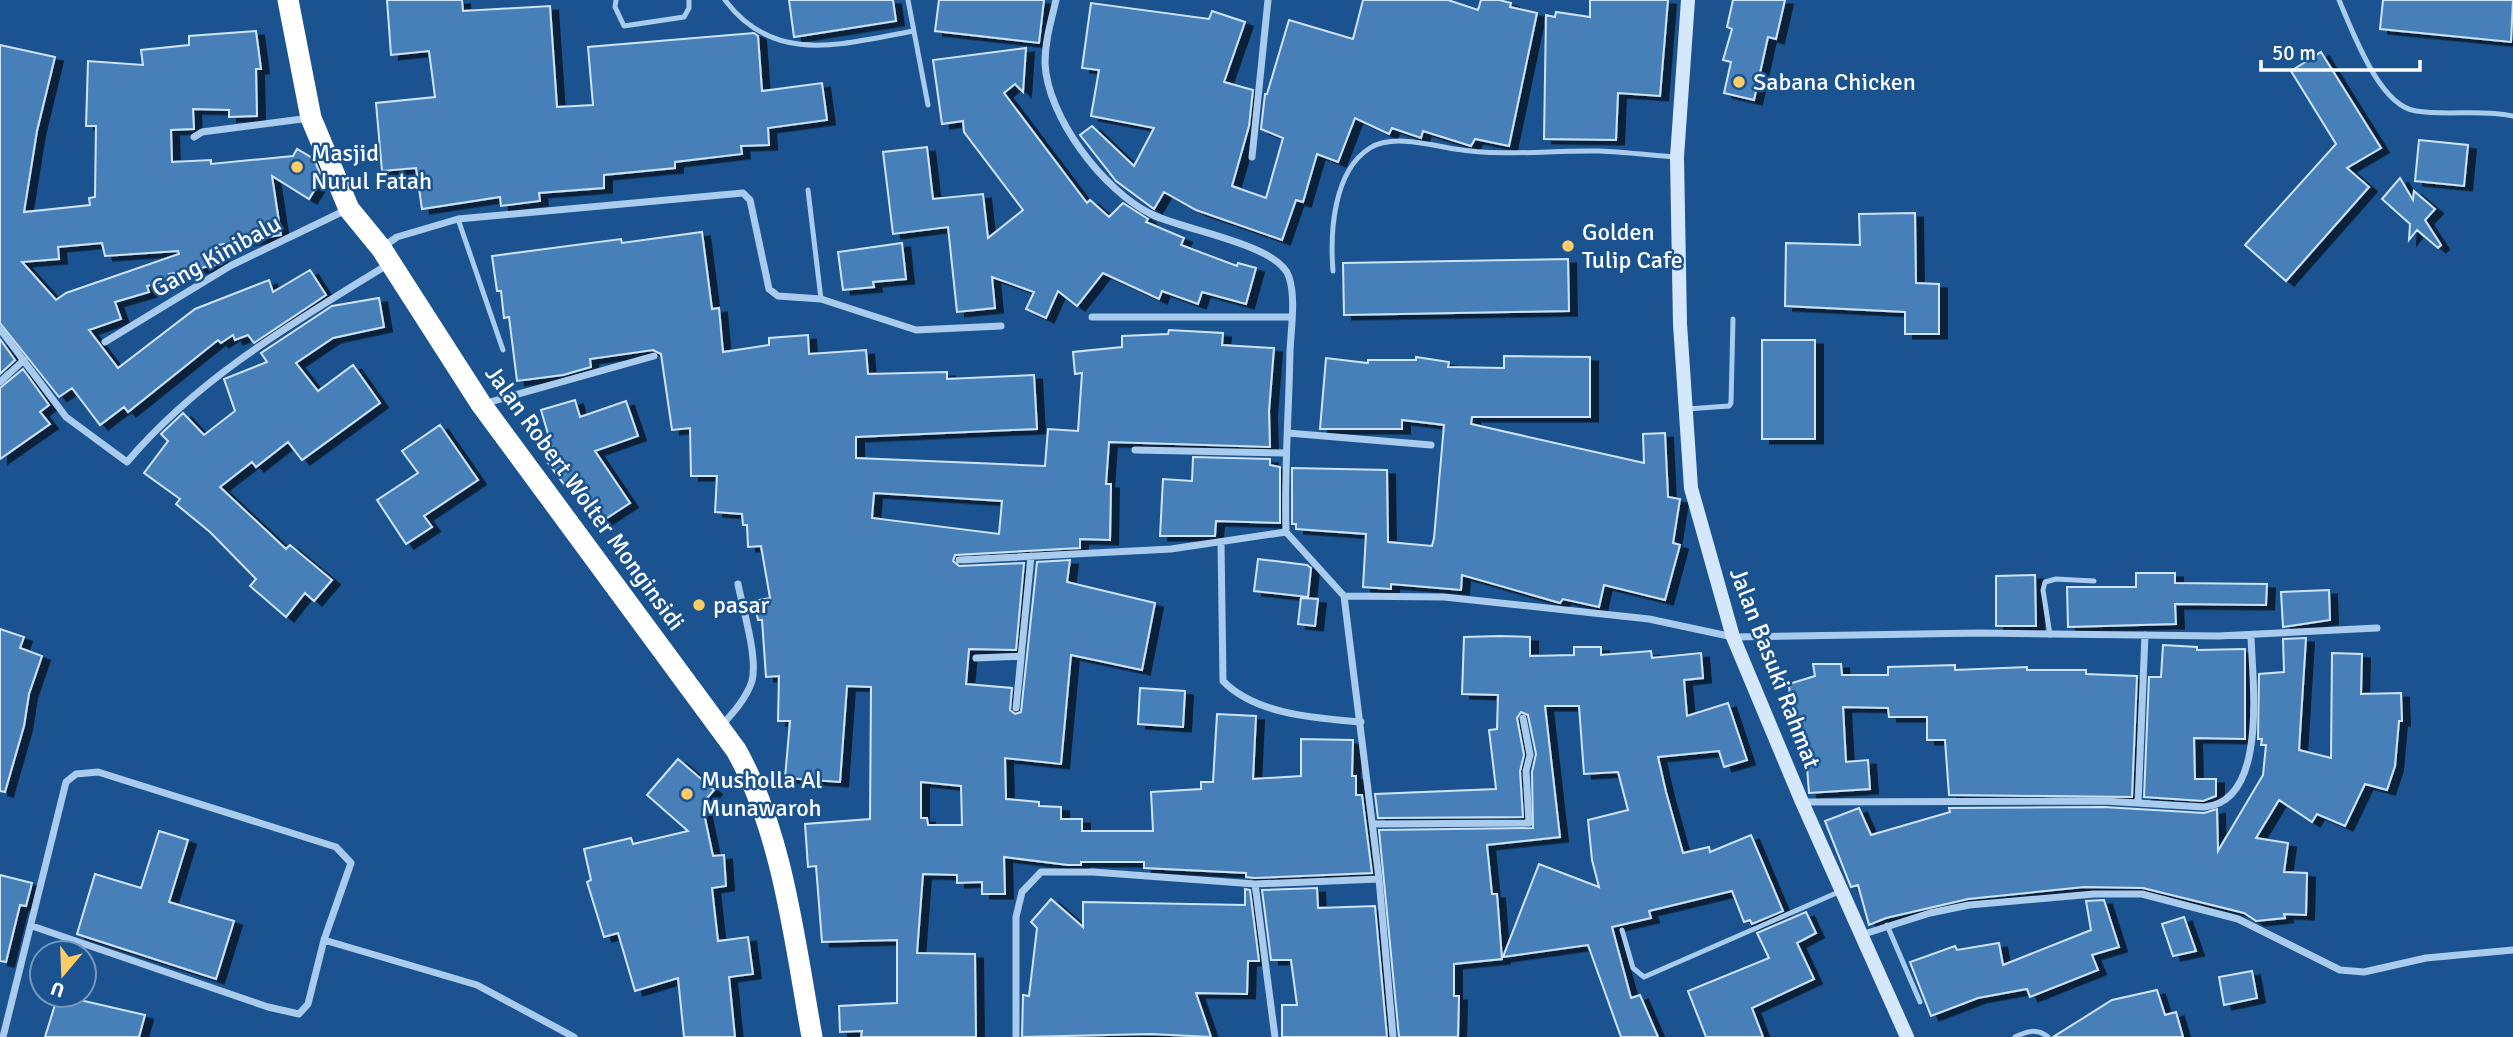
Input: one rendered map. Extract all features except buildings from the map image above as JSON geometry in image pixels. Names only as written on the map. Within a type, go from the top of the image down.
[{"type":"highway","name":"Jalan Robert Wolter Monginsidi","points":[[288,0],[311,118],[349,209],[386,256],[481,404],[720,728],[750,776],[768,827],[813,1037]]},
{"type":"main road","name":"Jalan Basuki Rahmat","points":[[1688,0],[1677,157],[1684,409],[1692,488],[1733,637],[1802,802],[1907,1037]]},
{"type":"street","points":[[1056,0],[1046,44],[1049,89],[1076,142],[1090,161],[1119,192],[1151,214],[1274,258],[1289,277],[1291,317],[1286,532],[1344,597],[1362,722],[1393,1037]]},
{"type":"street","points":[[1252,157],[1268,0]]},
{"type":"street","points":[[194,137],[202,132],[311,118]]},
{"type":"street","points":[[0,329],[66,417],[127,462],[161,422],[225,369],[386,256],[397,237],[458,219],[743,192],[750,200],[768,289],[778,296],[821,299],[916,330],[1001,326]]},
{"type":"street","name":"Gang Kinibalu","points":[[105,342],[230,266],[349,209]]},
{"type":"street","points":[[1092,317],[1291,317]]},
{"type":"street","points":[[481,404],[654,356]]},
{"type":"street","points":[[0,382],[24,360]]},
{"type":"street","points":[[1288,433],[1431,445]]},
{"type":"street","points":[[1135,450],[1286,453]]},
{"type":"street","points":[[959,559],[1171,549],[1286,532]]},
{"type":"street","points":[[1221,542],[1223,681],[1235,694],[1310,718],[1362,722]]},
{"type":"street","points":[[1016,708],[1031,556]]},
{"type":"street","points":[[720,728],[743,700],[752,680],[751,649],[738,584]]},
{"type":"street","points":[[1344,597],[1457,598],[1649,619],[1733,637],[1980,632],[2050,635],[2251,635],[2377,628]]},
{"type":"street","points":[[2138,803],[2145,635]]},
{"type":"street","points":[[1802,802],[2138,803],[2212,806],[2231,795],[2248,761],[2254,728],[2251,635]]},
{"type":"street","points":[[976,658],[1021,656]]},
{"type":"street","points":[[1373,824],[1529,823],[1526,771],[1530,755],[1522,718]]},
{"type":"street","points":[[3,1037],[66,782],[76,774],[98,772],[336,847],[351,863],[324,940],[304,1012],[292,1014],[32,926]]},
{"type":"street","points":[[1016,1037],[1016,917],[1022,892],[1041,872],[1093,872],[1255,884],[1379,879]]},
{"type":"street","points":[[1255,884],[1275,1037]]},
{"type":"street","points":[[1860,935],[1887,925],[1969,905],[2094,894],[2141,894],[2238,919],[2340,970],[2364,972],[2426,958],[2513,950]]},
{"type":"street","points":[[324,940],[477,985],[574,1037]]},
{"type":"lane","points":[[616,0],[615,7],[624,26],[684,18],[690,8],[689,0]]},
{"type":"lane","points":[[725,0],[752,28],[793,45],[814,47],[914,31]]},
{"type":"lane","points":[[908,0],[928,104]]},
{"type":"lane","points":[[2339,0],[2357,41],[2390,99],[2402,107],[2417,111],[2488,111],[2513,116]]},
{"type":"lane","points":[[1333,271],[1331,238],[1348,172],[1369,148],[1384,143],[1420,143],[1494,155],[1598,151],[1677,157]]},
{"type":"lane","points":[[807,190],[821,299]]},
{"type":"lane","points":[[458,219],[503,350]]},
{"type":"lane","points":[[1684,409],[1728,407],[1731,403],[1733,319]]},
{"type":"lane","points":[[2050,635],[2043,590],[2045,582],[2056,579],[2094,581]]},
{"type":"lane","points":[[1622,930],[1633,968],[1644,976],[1841,891]]},
{"type":"lane","points":[[1887,925],[1920,1002]]},
{"type":"lane","points":[[2015,1037],[2025,1031],[2037,1031],[2048,1037]]},
{"type":"place","name":"Sabana Chicken","points":[[1739,82]]},
{"type":"place","name":"Masjid Nurul Fatah","points":[[297,167]]},
{"type":"place","name":"Golden Tulip Cafe","points":[[1568,246]]},
{"type":"place","name":"pasar","points":[[699,605]]},
{"type":"place","name":"Musholla Al Munawaroh","points":[[687,794]]}]
